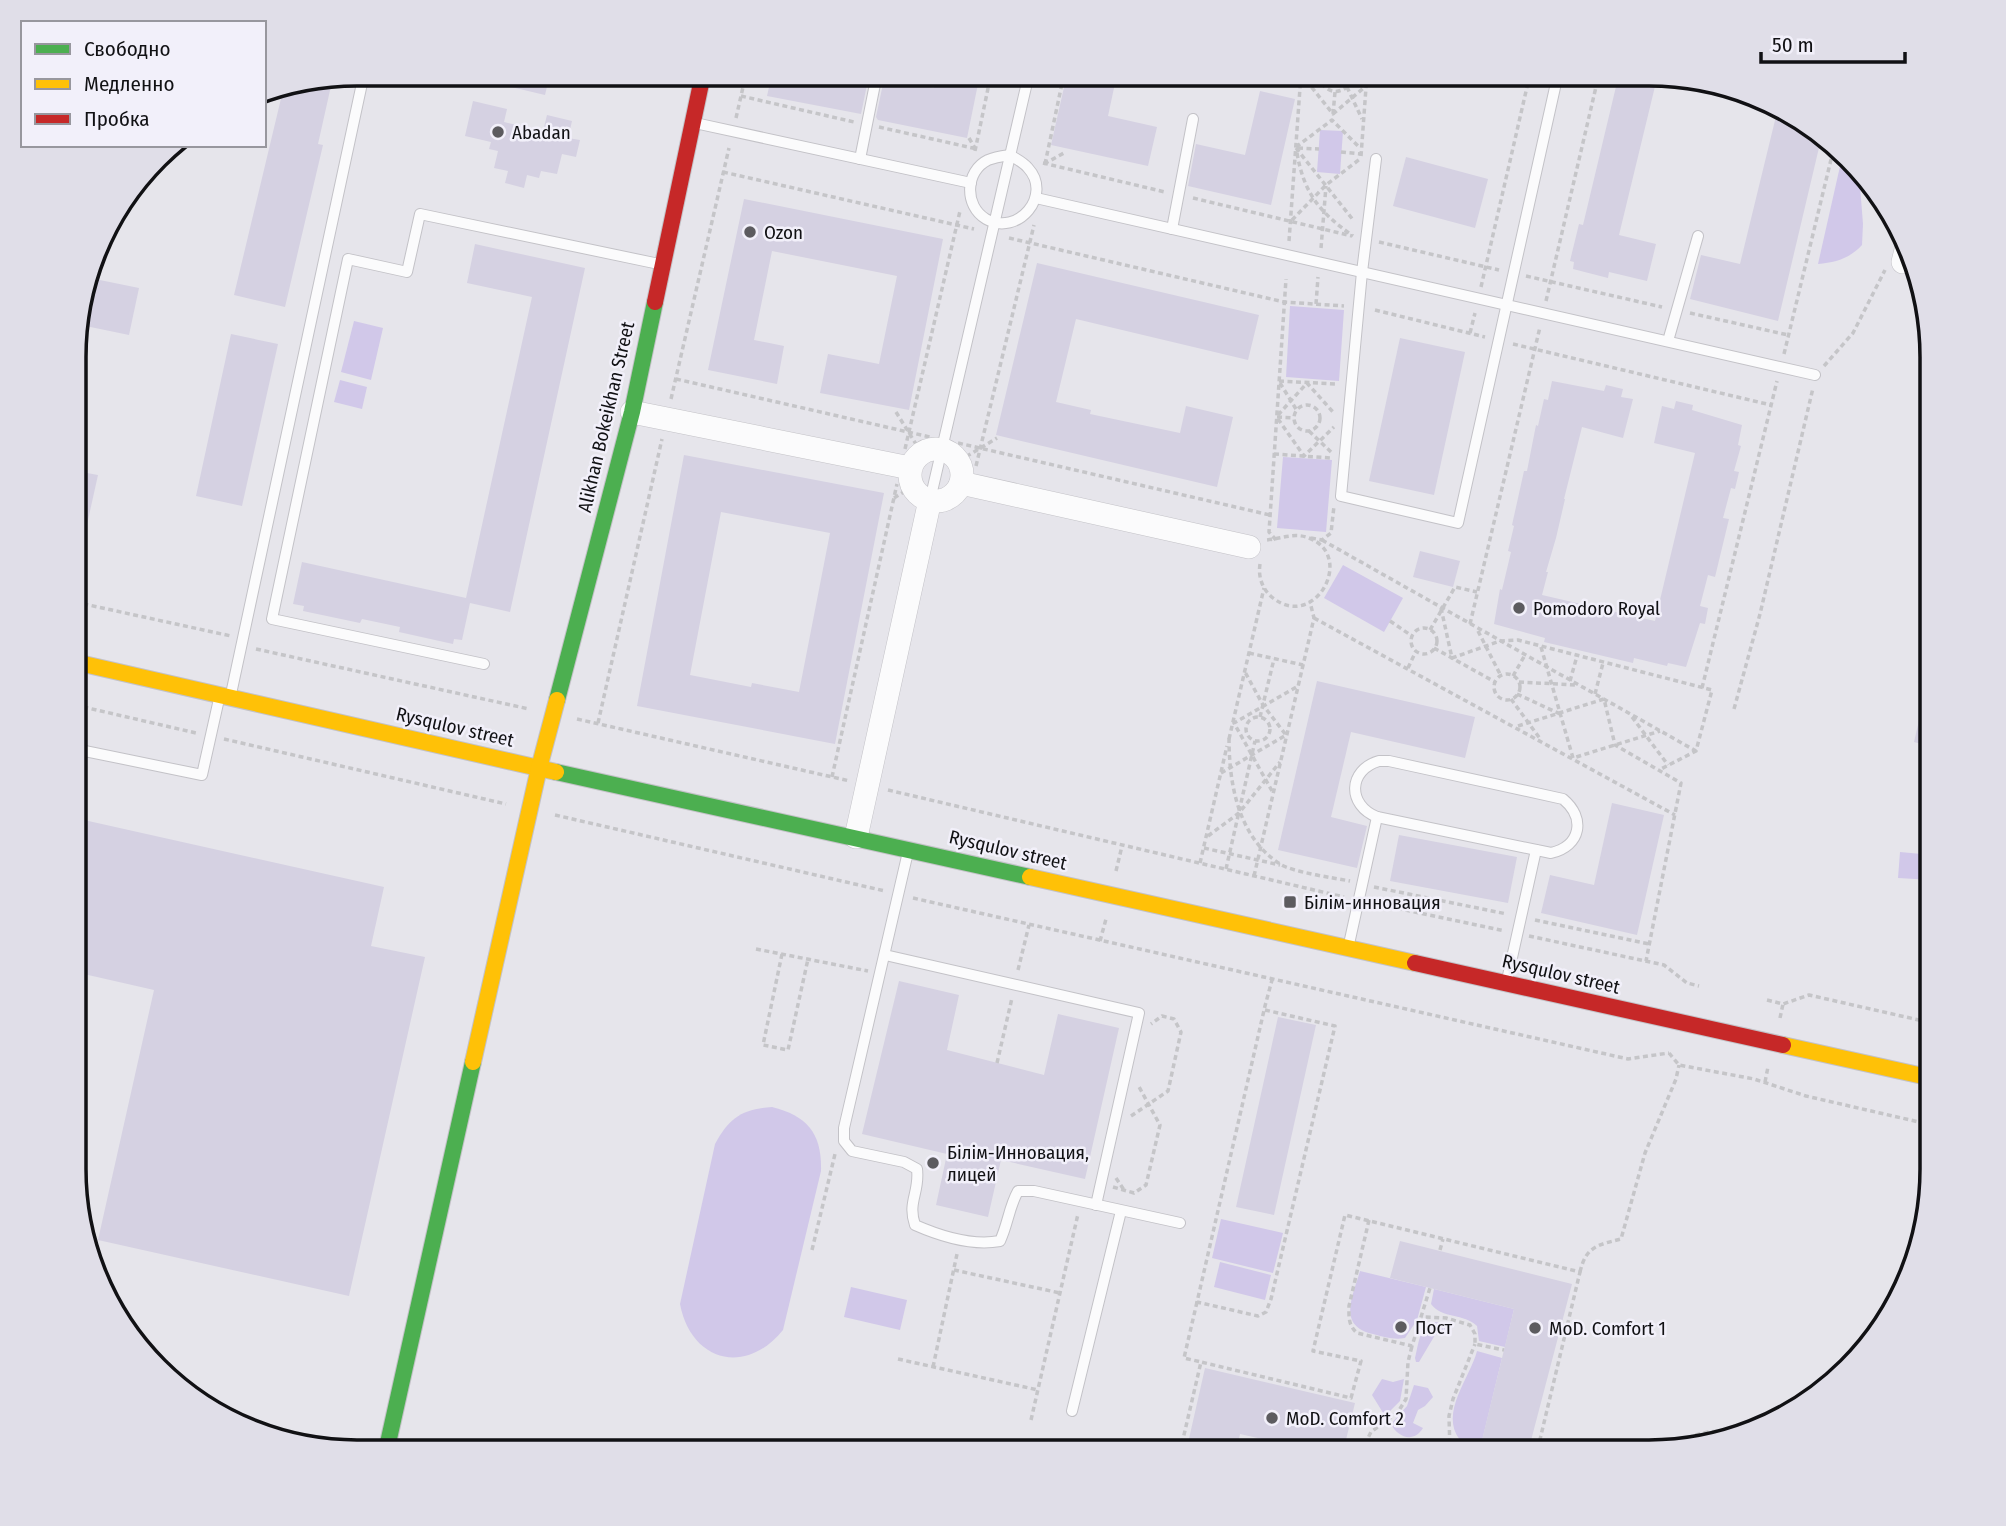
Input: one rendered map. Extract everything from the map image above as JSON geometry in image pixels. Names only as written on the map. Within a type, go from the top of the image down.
[{"type":"street","name":"Alikhan Bokeikhan Street","points":[[389,1440],[539,768],[632,412],[700,86]]},
{"type":"street","points":[[632,412],[930,468],[1259,551]]},
{"type":"street","points":[[856,837],[930,468]]},
{"type":"street","name":"Rysqulov street","points":[[86,664],[1920,1075]]},
{"type":"lane","points":[[86,751],[202,775],[211,736],[225,696],[361,86]]},
{"type":"lane","points":[[860,159],[875,86]]},
{"type":"lane","points":[[930,468],[995,222],[1026,86]]},
{"type":"lane","points":[[1376,159],[1362,272],[1341,496],[1458,523],[1555,86]]},
{"type":"lane","points":[[1172,229],[1193,119]]},
{"type":"lane","points":[[692,123],[971,183]]},
{"type":"lane","points":[[1010,155],[1037,173],[1036,198],[1025,215],[1016,221],[995,222],[985,218],[972,203],[971,183],[981,165],[989,160],[1010,155]]},
{"type":"lane","points":[[1036,198],[1815,375]]},
{"type":"lane","points":[[484,664],[272,619],[348,259],[407,272],[419,214],[662,265]]},
{"type":"lane","points":[[1668,341],[1698,236]]},
{"type":"lane","points":[[1390,761],[1563,799],[1575,812],[1577,821],[1574,839],[1560,851],[1551,853],[1377,817],[1361,807],[1355,788],[1357,778],[1370,764],[1390,761]]},
{"type":"lane","points":[[1348,948],[1377,817]]},
{"type":"lane","points":[[909,849],[844,1128],[844,1141],[852,1151],[904,1162],[917,1169],[919,1180],[911,1212],[915,1225],[932,1232],[985,1244],[1000,1241],[1006,1228],[1011,1203],[1018,1192],[1034,1191],[1180,1223]]},
{"type":"lane","points":[[1507,983],[1536,850]]},
{"type":"lane","points":[[885,955],[1139,1013],[1096,1205]]},
{"type":"lane","points":[[1072,1411],[1121,1211]]},
{"type":"path","points":[[735,120],[743,86]]},
{"type":"path","points":[[973,160],[988,86]]},
{"type":"path","points":[[1037,173],[1045,163],[1061,86]]},
{"type":"path","points":[[1289,246],[1300,86]]},
{"type":"path","points":[[1310,86],[1361,154]]},
{"type":"path","points":[[1324,86],[1335,92]]},
{"type":"path","points":[[1296,148],[1366,86]]},
{"type":"path","points":[[1480,290],[1527,86]]},
{"type":"path","points":[[1545,303],[1596,86]]},
{"type":"path","points":[[1335,92],[1347,87],[1363,122]]},
{"type":"path","points":[[1332,117],[1335,92]]},
{"type":"path","points":[[671,401],[729,148]]},
{"type":"path","points":[[1296,148],[1319,149]]},
{"type":"path","points":[[1296,148],[1356,223]]},
{"type":"path","points":[[1296,148],[1301,176],[1313,199],[1324,213],[1354,237]]},
{"type":"path","points":[[1341,152],[1361,154]]},
{"type":"path","points":[[1037,173],[1045,163],[1064,153]]},
{"type":"path","points":[[1290,222],[1361,154]]},
{"type":"path","points":[[1782,359],[1832,156]]},
{"type":"path","points":[[723,172],[980,230]]},
{"type":"path","points":[[1320,253],[1326,185]]},
{"type":"path","points":[[930,468],[908,432],[963,198]]},
{"type":"path","points":[[980,449],[1035,220]]},
{"type":"path","points":[[1009,237],[1284,302],[1349,306]]},
{"type":"path","points":[[1379,242],[1499,270]]},
{"type":"path","points":[[1734,709],[1760,614],[1815,375],[1853,333],[1899,257]]},
{"type":"path","points":[[1524,276],[1788,335]]},
{"type":"path","points":[[1316,304],[1318,277]]},
{"type":"path","points":[[1276,540],[1269,532],[1286,279]]},
{"type":"path","points":[[1374,310],[1491,338]]},
{"type":"path","points":[[1470,333],[1475,313]]},
{"type":"path","points":[[1470,624],[1541,323]]},
{"type":"path","points":[[1507,342],[1771,405]]},
{"type":"path","points":[[676,379],[908,432],[930,468]]},
{"type":"path","points":[[1702,688],[1777,380]]},
{"type":"path","points":[[1279,382],[1343,384]]},
{"type":"path","points":[[1279,382],[1297,410]]},
{"type":"path","points":[[1277,417],[1307,383]]},
{"type":"path","points":[[1304,456],[1340,420],[1307,383]]},
{"type":"path","points":[[1274,454],[1337,459],[1309,431],[1297,426],[1294,418],[1297,410],[1304,405],[1312,406],[1318,411],[1320,419],[1317,427],[1309,431]]},
{"type":"path","points":[[832,777],[930,468],[896,412]]},
{"type":"path","points":[[1277,417],[1294,418]]},
{"type":"path","points":[[1277,417],[1304,456]]},
{"type":"path","points":[[1320,419],[1330,420]]},
{"type":"path","points":[[598,723],[664,432]]},
{"type":"path","points":[[930,468],[980,449],[997,438]]},
{"type":"path","points":[[930,468],[980,449]]},
{"type":"path","points":[[930,468],[980,449],[1270,515]]},
{"type":"path","points":[[1322,540],[1331,533],[1332,527]]},
{"type":"path","points":[[1200,863],[1264,588],[1259,570],[1259,551],[1288,535],[1322,540],[1696,751]]},
{"type":"path","points":[[1264,588],[1277,601],[1288,605],[1310,602],[1319,596],[1330,576],[1330,565],[1326,554],[1311,538]]},
{"type":"path","points":[[1430,630],[1455,587],[1477,592]]},
{"type":"path","points":[[1254,876],[1314,618],[1310,602]]},
{"type":"path","points":[[1441,608],[1452,658]]},
{"type":"path","points":[[1314,618],[1675,815]]},
{"type":"path","points":[[1390,621],[1412,636]]},
{"type":"path","points":[[1422,628],[1430,630],[1435,636],[1434,648],[1424,654],[1416,651],[1411,645],[1412,636],[1422,628]]},
{"type":"path","points":[[1477,629],[1501,676]]},
{"type":"path","points":[[1452,658],[1500,641],[1518,640],[1712,690],[1696,751],[1659,770]]},
{"type":"path","points":[[1541,647],[1573,758]]},
{"type":"path","points":[[1434,648],[1495,682]]},
{"type":"path","points":[[1407,668],[1416,651]]},
{"type":"path","points":[[1249,653],[1303,665]]},
{"type":"path","points":[[1513,676],[1525,655]]},
{"type":"path","points":[[1570,681],[1577,656]]},
{"type":"path","points":[[1261,717],[1274,659]]},
{"type":"path","points":[[1595,694],[1603,663]]},
{"type":"path","points":[[1244,671],[1286,735]]},
{"type":"path","points":[[1519,682],[1517,694],[1511,699],[1496,695],[1495,682],[1501,676],[1513,676],[1519,682],[1578,685]]},
{"type":"path","points":[[1273,793],[1234,723],[1298,686]]},
{"type":"path","points":[[1517,694],[1561,715]]},
{"type":"path","points":[[1511,699],[1543,741]]},
{"type":"path","points":[[1516,727],[1561,715],[1604,699]]},
{"type":"path","points":[[1604,699],[1615,745],[1681,783],[1646,961]]},
{"type":"path","points":[[86,708],[1100,941],[1628,1059],[1669,1053],[1679,1065],[1765,1082],[1806,1096],[1920,1122]]},
{"type":"path","points":[[1629,713],[1668,765]]},
{"type":"path","points":[[1261,717],[1267,721],[1270,733],[1262,741],[1255,741],[1248,737],[1245,729],[1248,721],[1261,717]]},
{"type":"path","points":[[1573,758],[1660,731]]},
{"type":"path","points":[[1221,774],[1286,735]]},
{"type":"path","points":[[1229,738],[1229,769],[1239,813],[1261,847],[1282,866]]},
{"type":"path","points":[[1226,869],[1255,741]]},
{"type":"path","points":[[1206,837],[1239,813],[1281,760]]},
{"type":"path","points":[[1116,871],[1122,845]]},
{"type":"path","points":[[1203,848],[1649,944]]},
{"type":"path","points":[[1100,941],[1106,917]]},
{"type":"path","points":[[757,949],[880,973]]},
{"type":"path","points":[[782,954],[762,1045],[788,1051],[808,959]]},
{"type":"path","points":[[1272,980],[1184,1358],[1299,1388],[1352,1398],[1361,1361],[1313,1351],[1345,1214],[1580,1272]]},
{"type":"path","points":[[1685,991],[1687,984]]},
{"type":"path","points":[[1767,1000],[1783,1004],[1809,995],[1920,1020]]},
{"type":"path","points":[[1779,1020],[1783,1004]]},
{"type":"path","points":[[1197,1302],[1248,1315],[1258,1316],[1266,1312],[1297,1190],[1335,1026],[1265,1010]]},
{"type":"path","points":[[1130,1117],[1168,1091],[1181,1032],[1174,1019],[1162,1016],[1150,1024]]},
{"type":"path","points":[[1765,1082],[1769,1062]]},
{"type":"path","points":[[1540,1440],[1583,1260],[1594,1246],[1621,1239],[1646,1153],[1676,1079],[1679,1065]]},
{"type":"path","points":[[1101,1184],[1135,1193],[1146,1185],[1160,1125],[1138,1085],[1140,1073]]},
{"type":"path","points":[[812,1251],[837,1145],[844,1141]]},
{"type":"path","points":[[1116,1177],[1124,1190]]},
{"type":"path","points":[[1031,1420],[1081,1202]]},
{"type":"path","points":[[1369,1220],[1349,1306],[1352,1328],[1357,1332],[1412,1346]]},
{"type":"path","points":[[933,1367],[961,1239]]},
{"type":"path","points":[[1440,1250],[1443,1239]]},
{"type":"path","points":[[954,1270],[1060,1293]]},
{"type":"path","points":[[1367,1440],[1371,1432],[1398,1412],[1406,1399],[1408,1362],[1430,1288]]},
{"type":"path","points":[[1419,1325],[1425,1317],[1446,1318],[1470,1325],[1475,1334],[1475,1344],[1449,1416],[1451,1440]]},
{"type":"path","points":[[1475,1344],[1504,1350]]},
{"type":"path","points":[[898,1359],[1038,1390]]},
{"type":"path","points":[[1183,1440],[1201,1362]]},
{"type":"path","points":[[1552,1362],[1558,1364]]},
{"type":"path","points":[[1688,1437],[1701,1431],[1720,1431]]},
{"type":"shaded area","points":[[1320,130],[1343,131],[1340,174],[1317,172]]},
{"type":"shaded area","points":[[1840,164],[1860,187],[1862,245],[1842,259],[1818,264]]},
{"type":"shaded area","points":[[1290,306],[1344,310],[1339,381],[1286,377]]},
{"type":"shaded area","points":[[354,321],[383,328],[371,380],[341,372]]},
{"type":"shaded area","points":[[340,380],[367,387],[362,409],[334,402]]},
{"type":"shaded area","points":[[1283,457],[1332,460],[1326,532],[1277,528]]},
{"type":"shaded area","points":[[1343,565],[1403,598],[1384,632],[1324,598]]},
{"type":"shaded area","points":[[1900,852],[1920,854],[1920,879],[1898,878]]},
{"type":"shaded area","points":[[772,1107],[795,1116],[810,1128],[819,1147],[821,1171],[783,1330],[753,1354],[722,1356],[708,1350],[696,1339],[686,1324],[680,1304],[715,1144],[731,1121],[738,1116],[752,1110]]},
{"type":"shaded area","points":[[1221,1219],[1283,1233],[1273,1273],[1212,1258]]},
{"type":"shaded area","points":[[1220,1262],[1271,1275],[1265,1300],[1214,1287]]},
{"type":"shaded area","points":[[1360,1271],[1426,1287],[1417,1320],[1405,1338],[1377,1335],[1362,1330],[1355,1324],[1350,1309]]},
{"type":"shaded area","points":[[851,1287],[907,1300],[900,1330],[844,1317]]},
{"type":"shaded area","points":[[1434,1289],[1514,1309],[1505,1347],[1479,1341],[1477,1326],[1472,1322],[1436,1309],[1431,1304]]},
{"type":"shaded area","points":[[1435,1322],[1448,1324],[1446,1333],[1435,1335],[1419,1362],[1416,1362],[1423,1331]]},
{"type":"shaded area","points":[[1477,1351],[1502,1358],[1482,1440],[1460,1440],[1454,1430],[1454,1407]]},
{"type":"shaded area","points":[[1382,1379],[1393,1382],[1404,1379],[1400,1401],[1385,1416],[1372,1395]]},
{"type":"shaded area","points":[[1414,1385],[1428,1388],[1433,1397],[1418,1410],[1413,1423],[1423,1428],[1415,1436],[1406,1437],[1398,1433],[1391,1424],[1407,1406]]},
{"type":"building","points":[[507,86],[547,86],[545,95]]},
{"type":"building","points":[[769,86],[867,86],[861,114],[767,96]]},
{"type":"building","points":[[883,86],[978,86],[967,138],[878,120],[876,117]]},
{"type":"building","points":[[1064,86],[1114,86],[1108,116],[1157,127],[1148,166],[1051,145]]},
{"type":"building","points":[[1616,86],[1655,86],[1619,235],[1656,244],[1647,281],[1609,272],[1608,278],[1573,269],[1574,262],[1570,261],[1579,224],[1583,225]]},
{"type":"building","points":[[331,87],[318,144],[323,145],[285,307],[234,295],[281,97]]},
{"type":"building","points":[[1260,91],[1295,99],[1271,205],[1188,186],[1196,144],[1245,155]]},
{"type":"building","points":[[473,101],[507,109],[504,122],[543,131],[547,115],[572,121],[568,138],[580,140],[576,157],[562,154],[557,174],[541,171],[539,178],[527,175],[524,188],[505,183],[508,171],[494,168],[498,151],[489,149],[491,142],[465,136]]},
{"type":"building","points":[[1776,117],[1819,146],[1778,321],[1690,299],[1701,255],[1740,264]]},
{"type":"building","points":[[1406,157],[1488,179],[1475,228],[1393,206]]},
{"type":"building","points":[[744,199],[943,239],[909,410],[820,393],[828,354],[879,364],[897,276],[772,251],[754,340],[784,346],[777,384],[708,370]]},
{"type":"building","points":[[475,244],[585,268],[510,612],[470,603],[462,640],[454,639],[453,644],[399,632],[400,627],[362,619],[360,623],[303,611],[304,606],[293,604],[302,562],[466,598],[532,297],[467,283]]},
{"type":"building","points":[[1037,263],[1259,315],[1248,360],[1076,319],[1056,402],[1091,410],[1090,414],[1180,433],[1186,406],[1233,417],[1217,487],[996,435]]},
{"type":"building","points":[[97,279],[139,288],[129,335],[87,326]]},
{"type":"building","points":[[231,334],[278,344],[242,506],[196,496]]},
{"type":"building","points":[[1400,338],[1465,352],[1434,495],[1369,481]]},
{"type":"building","points":[[1552,381],[1604,391],[1606,385],[1623,389],[1621,397],[1633,399],[1623,438],[1582,427],[1542,595],[1655,621],[1695,453],[1654,443],[1662,406],[1674,409],[1676,401],[1693,405],[1692,410],[1742,425],[1738,445],[1741,446],[1734,471],[1739,472],[1735,489],[1731,488],[1723,518],[1729,519],[1715,577],[1708,575],[1700,606],[1708,608],[1705,624],[1700,623],[1686,667],[1668,663],[1667,666],[1634,658],[1633,663],[1544,642],[1545,638],[1494,624],[1500,589],[1502,590],[1511,552],[1508,551],[1514,526],[1512,525],[1524,471],[1527,471],[1536,425],[1538,426],[1544,399],[1548,400]]},
{"type":"building","points":[[684,455],[884,493],[835,744],[637,706]],"holes":[[[721,512],[830,533],[799,692],[752,683],[751,687],[690,675]]]},
{"type":"building","points":[[86,473],[98,475],[86,529]]},
{"type":"building","points":[[1420,551],[1460,561],[1453,587],[1413,577]]},
{"type":"building","points":[[1317,681],[1475,717],[1465,758],[1351,732],[1331,817],[1367,826],[1357,868],[1278,850]]},
{"type":"building","points":[[1920,716],[1920,744],[1914,742]]},
{"type":"building","points":[[1612,803],[1664,815],[1637,935],[1541,913],[1550,875],[1594,885]]},
{"type":"building","points":[[86,820],[384,887],[371,946],[425,957],[349,1296],[98,1240],[154,990],[86,975]]},
{"type":"building","points":[[1399,835],[1517,857],[1508,903],[1390,881]]},
{"type":"building","points":[[899,981],[959,995],[947,1050],[1044,1075],[1058,1014],[1119,1028],[1085,1179],[1001,1160],[988,1217],[936,1205],[947,1154],[862,1134]]},
{"type":"building","points":[[1278,1017],[1316,1025],[1274,1215],[1236,1207]]},
{"type":"building","name":"МoD. Comfort 1","points":[[1400,1241],[1572,1284],[1531,1440],[1482,1440],[1514,1309],[1390,1278]]},
{"type":"building","name":"МoD. Comfort 2","points":[[1205,1368],[1355,1403],[1346,1440],[1267,1440],[1240,1434],[1239,1440],[1189,1440]]},
{"type":"traffic: fast","points":[[557,700],[632,412],[655,302]]},
{"type":"traffic: fast","points":[[556,772],[1030,877]]},
{"type":"traffic: fast","points":[[389,1440],[473,1062]]},
{"type":"traffic: slow","points":[[86,665],[556,772]]},
{"type":"traffic: slow","points":[[473,1062],[539,768],[557,700]]},
{"type":"traffic: slow","points":[[1030,877],[1415,963]]},
{"type":"traffic: slow","points":[[1783,1045],[1920,1075]]},
{"type":"traffic: jam","points":[[655,302],[700,86]]},
{"type":"traffic: jam","points":[[1415,963],[1783,1045]]},
{"type":"place","name":"Abadan","points":[[498,132]]},
{"type":"place","name":"Ozon","points":[[750,232]]},
{"type":"place","name":"Pomodoro Royal","points":[[1519,608]]},
{"type":"place","name":"Білім-инновация","points":[[1290,902]]},
{"type":"place","name":"Білім-Инновация, лицей","points":[[933,1163]]},
{"type":"place","name":"Пост","points":[[1401,1327]]},
{"type":"place","name":"МoD. Comfort 1","points":[[1535,1328]]},
{"type":"place","name":"МoD. Comfort 2","points":[[1272,1418]]}]
